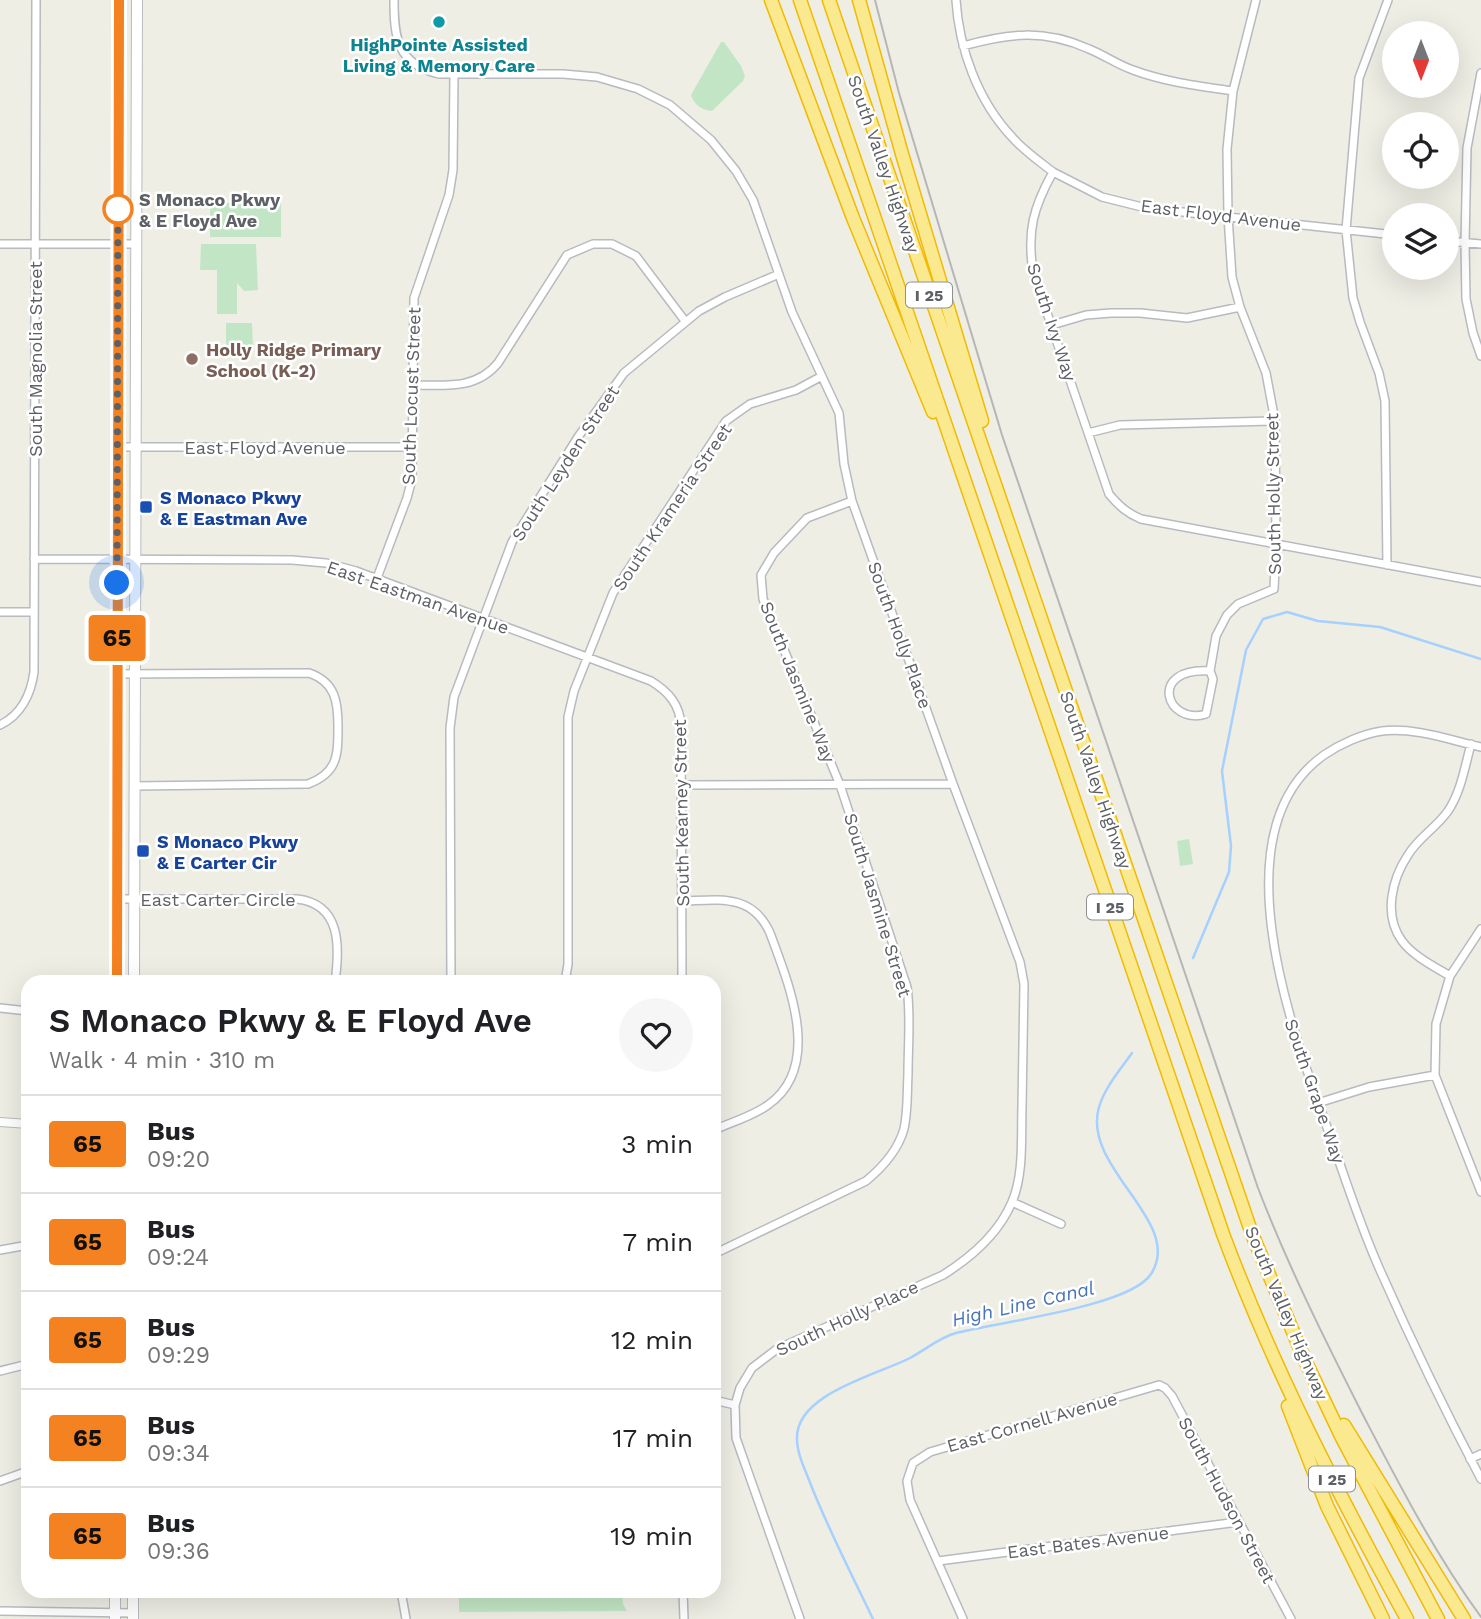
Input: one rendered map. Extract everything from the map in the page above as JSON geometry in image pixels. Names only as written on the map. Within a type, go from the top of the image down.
[{"type":"highway","points":[[771,0],[853,218],[920,383],[963,476]]},
{"type":"highway","name":"South Valley Highway","points":[[800,0],[1191,1146],[1263,1336],[1328,1472],[1407,1619]]},
{"type":"highway","name":"South Valley Highway","points":[[829,0],[1252,1234],[1304,1358],[1342,1438],[1438,1619]]},
{"type":"highway","points":[[859,0],[1031,590]]},
{"type":"highway","points":[[1263,1336],[1314,1477],[1383,1619]]},
{"type":"highway","points":[[1304,1358],[1464,1619]]},
{"type":"main road","points":[[117,975],[119,0]]},
{"type":"main road","points":[[134,975],[137,0]]},
{"type":"main road","points":[[115,1598],[115,1616]]},
{"type":"main road","points":[[133,1598],[133,1616]]},
{"type":"street","name":"South Magnolia Street","points":[[0,725],[17,713],[33,680],[36,0]]},
{"type":"street","points":[[394,0],[395,34],[403,54],[424,70],[454,74]]},
{"type":"street","points":[[956,0],[963,46],[980,91],[1011,137],[1053,172]]},
{"type":"street","name":"South Holly Street","points":[[1210,671],[1195,670],[1178,676],[1169,690],[1170,701],[1175,708],[1192,715],[1206,714],[1213,679],[1210,671],[1216,636],[1227,615],[1238,604],[1274,589],[1275,421],[1263,363],[1240,307],[1230,264],[1228,216],[1227,149],[1233,91],[1256,0]]},
{"type":"street","points":[[1387,565],[1385,401],[1379,373],[1353,298],[1346,230],[1359,78],[1388,0]]},
{"type":"street","points":[[963,46],[1024,33],[1056,37],[1088,48],[1131,70],[1165,80],[1233,91]]},
{"type":"street","points":[[1481,73],[1467,148],[1465,243],[1466,299],[1481,356]]},
{"type":"street","name":"South Holly Place","points":[[454,74],[563,74],[587,76],[638,89],[670,105],[711,140],[736,171],[753,200],[792,312],[839,413],[844,464],[852,501],[953,785],[1020,962],[1024,984],[1021,1162],[1012,1202],[990,1235],[963,1262],[943,1275],[777,1349],[762,1358],[744,1378],[735,1405],[734,1429],[738,1447],[800,1619]]},
{"type":"street","name":"South Locust Street","points":[[377,578],[412,480],[414,298],[447,206],[453,170],[454,74]]},
{"type":"street","name":"East Floyd Avenue","points":[[1053,172],[1102,197],[1146,208],[1382,234]]},
{"type":"street","name":"South Ivy Way","points":[[1053,172],[1036,205],[1030,237],[1033,272],[1109,494],[1127,513],[1141,519],[1276,545]]},
{"type":"street","points":[[1459,242],[1481,244]]},
{"type":"street","points":[[0,244],[136,244]]},
{"type":"street","points":[[413,385],[469,383],[487,375],[498,363],[568,255],[593,244],[612,244],[636,256],[685,321]]},
{"type":"street","name":"South Leyden Street","points":[[451,975],[450,728],[454,697],[516,533],[578,437],[624,373],[685,321],[725,297],[779,274]]},
{"type":"street","points":[[1052,325],[1086,315],[1140,313],[1187,318],[1240,307]]},
{"type":"street","name":"South Krameria Street","points":[[566,975],[568,717],[574,691],[613,593],[726,421],[750,404],[796,390],[822,376]]},
{"type":"street","points":[[1088,433],[1120,425],[1275,421]]},
{"type":"street","name":"East Floyd Avenue","points":[[117,447],[413,447]]},
{"type":"street","name":"South Jasmine Way","points":[[840,785],[763,599],[761,575],[774,553],[807,518],[852,501]]},
{"type":"street","points":[[1276,545],[1481,582]]},
{"type":"street","name":"East Eastman Avenue","points":[[34,559],[309,561],[342,566],[588,657]]},
{"type":"street","points":[[0,612],[34,612]]},
{"type":"street","name":"South Kearney Street","points":[[588,657],[651,681],[662,688],[680,711],[682,975]]},
{"type":"street","points":[[117,674],[301,672],[319,677],[333,690],[338,702],[338,751],[330,771],[316,781],[308,784],[134,786]]},
{"type":"street","name":"South Grape Way","points":[[1471,744],[1409,731],[1382,731],[1346,743],[1307,769],[1290,790],[1283,804],[1272,843],[1270,910],[1281,988],[1318,1103],[1379,1269],[1481,1479]]},
{"type":"street","points":[[1450,976],[1402,942],[1393,919],[1393,882],[1409,852],[1449,809],[1459,787],[1471,744],[1481,747]]},
{"type":"street","points":[[682,785],[953,785]]},
{"type":"street","name":"South Jasmine Street","points":[[721,1251],[866,1181],[882,1167],[904,1130],[907,1110],[907,987],[840,785]]},
{"type":"street","name":"East Carter Circle","points":[[117,899],[297,899],[314,902],[329,915],[335,928],[335,975]]},
{"type":"street","points":[[682,901],[727,900],[747,905],[754,910],[770,933],[796,1010],[797,1049],[788,1083],[769,1105],[721,1127]]},
{"type":"street","points":[[1481,929],[1450,976],[1436,1024],[1435,1075],[1481,1192]]},
{"type":"street","points":[[0,1008],[21,1010]]},
{"type":"street","points":[[1318,1103],[1368,1087],[1435,1075]]},
{"type":"street","points":[[0,1122],[21,1124]]},
{"type":"street","points":[[1012,1202],[1061,1224]]},
{"type":"street","points":[[0,1250],[21,1246]]},
{"type":"street","points":[[0,1371],[21,1366]]},
{"type":"street","name":"East Cornell Avenue","points":[[938,1561],[908,1494],[909,1468],[917,1459],[930,1452],[1159,1385]]},
{"type":"street","name":"South Hudson Street","points":[[1159,1385],[1172,1396],[1291,1619]]},
{"type":"street","points":[[721,1402],[735,1405]]},
{"type":"street","points":[[1470,1459],[1481,1454]]},
{"type":"street","points":[[0,1481],[21,1474]]},
{"type":"street","name":"East Bates Avenue","points":[[938,1561],[1238,1522]]},
{"type":"street","points":[[938,1561],[963,1619]]},
{"type":"street","points":[[402,1598],[406,1619]]},
{"type":"street","points":[[683,1598],[684,1619]]},
{"type":"street","points":[[0,1611],[133,1616]]},
{"type":"green space","points":[[721,42],[724,42],[741,66],[745,76],[712,111],[696,104],[691,95]]},
{"type":"green space","points":[[210,203],[281,203],[281,237],[210,237]]},
{"type":"green space","points":[[201,244],[256,244],[258,290],[244,291],[237,283],[237,314],[217,314],[217,270],[200,270]]},
{"type":"green space","points":[[226,323],[252,323],[253,347],[226,347]]},
{"type":"green space","points":[[1189,839],[1193,864],[1180,866],[1177,841]]},
{"type":"green space","points":[[459,1598],[623,1598],[627,1611],[459,1612]]},
{"type":"waterway","name":"High Line Canal","points":[[1193,958],[1229,872],[1231,846],[1222,771],[1246,650],[1263,619],[1287,612],[1318,621],[1380,627],[1481,659]]},
{"type":"waterway","name":"High Line Canal","points":[[873,1619],[831,1533],[799,1455],[797,1439],[800,1423],[809,1410],[840,1388],[910,1358],[950,1335],[1091,1304],[1138,1286],[1151,1274],[1158,1254],[1155,1235],[1145,1214],[1104,1152],[1097,1130],[1099,1107],[1105,1093],[1132,1053]]},
{"type":"tram line","points":[[875,0],[899,93],[1002,435],[1258,1188],[1294,1274],[1363,1415],[1433,1544],[1481,1617]]},
{"type":"bus line","name":"65","points":[[117,975],[119,0]]},
{"type":"place","name":"HighPointe Assisted Living & Memory Care","points":[[439,22]]},
{"type":"place","name":"S Monaco Pkwy & E Floyd Ave","points":[[118,209]]},
{"type":"place","name":"Holly Ridge Primary School (K-2)","points":[[192,359]]},
{"type":"place","name":"S Monaco Pkwy & E Eastman Ave","points":[[146,507]]},
{"type":"place","name":"S Monaco Pkwy & E Carter Cir","points":[[143,851]]},
{"type":"route","points":[[117,583],[118,199],[118,209]]}]
